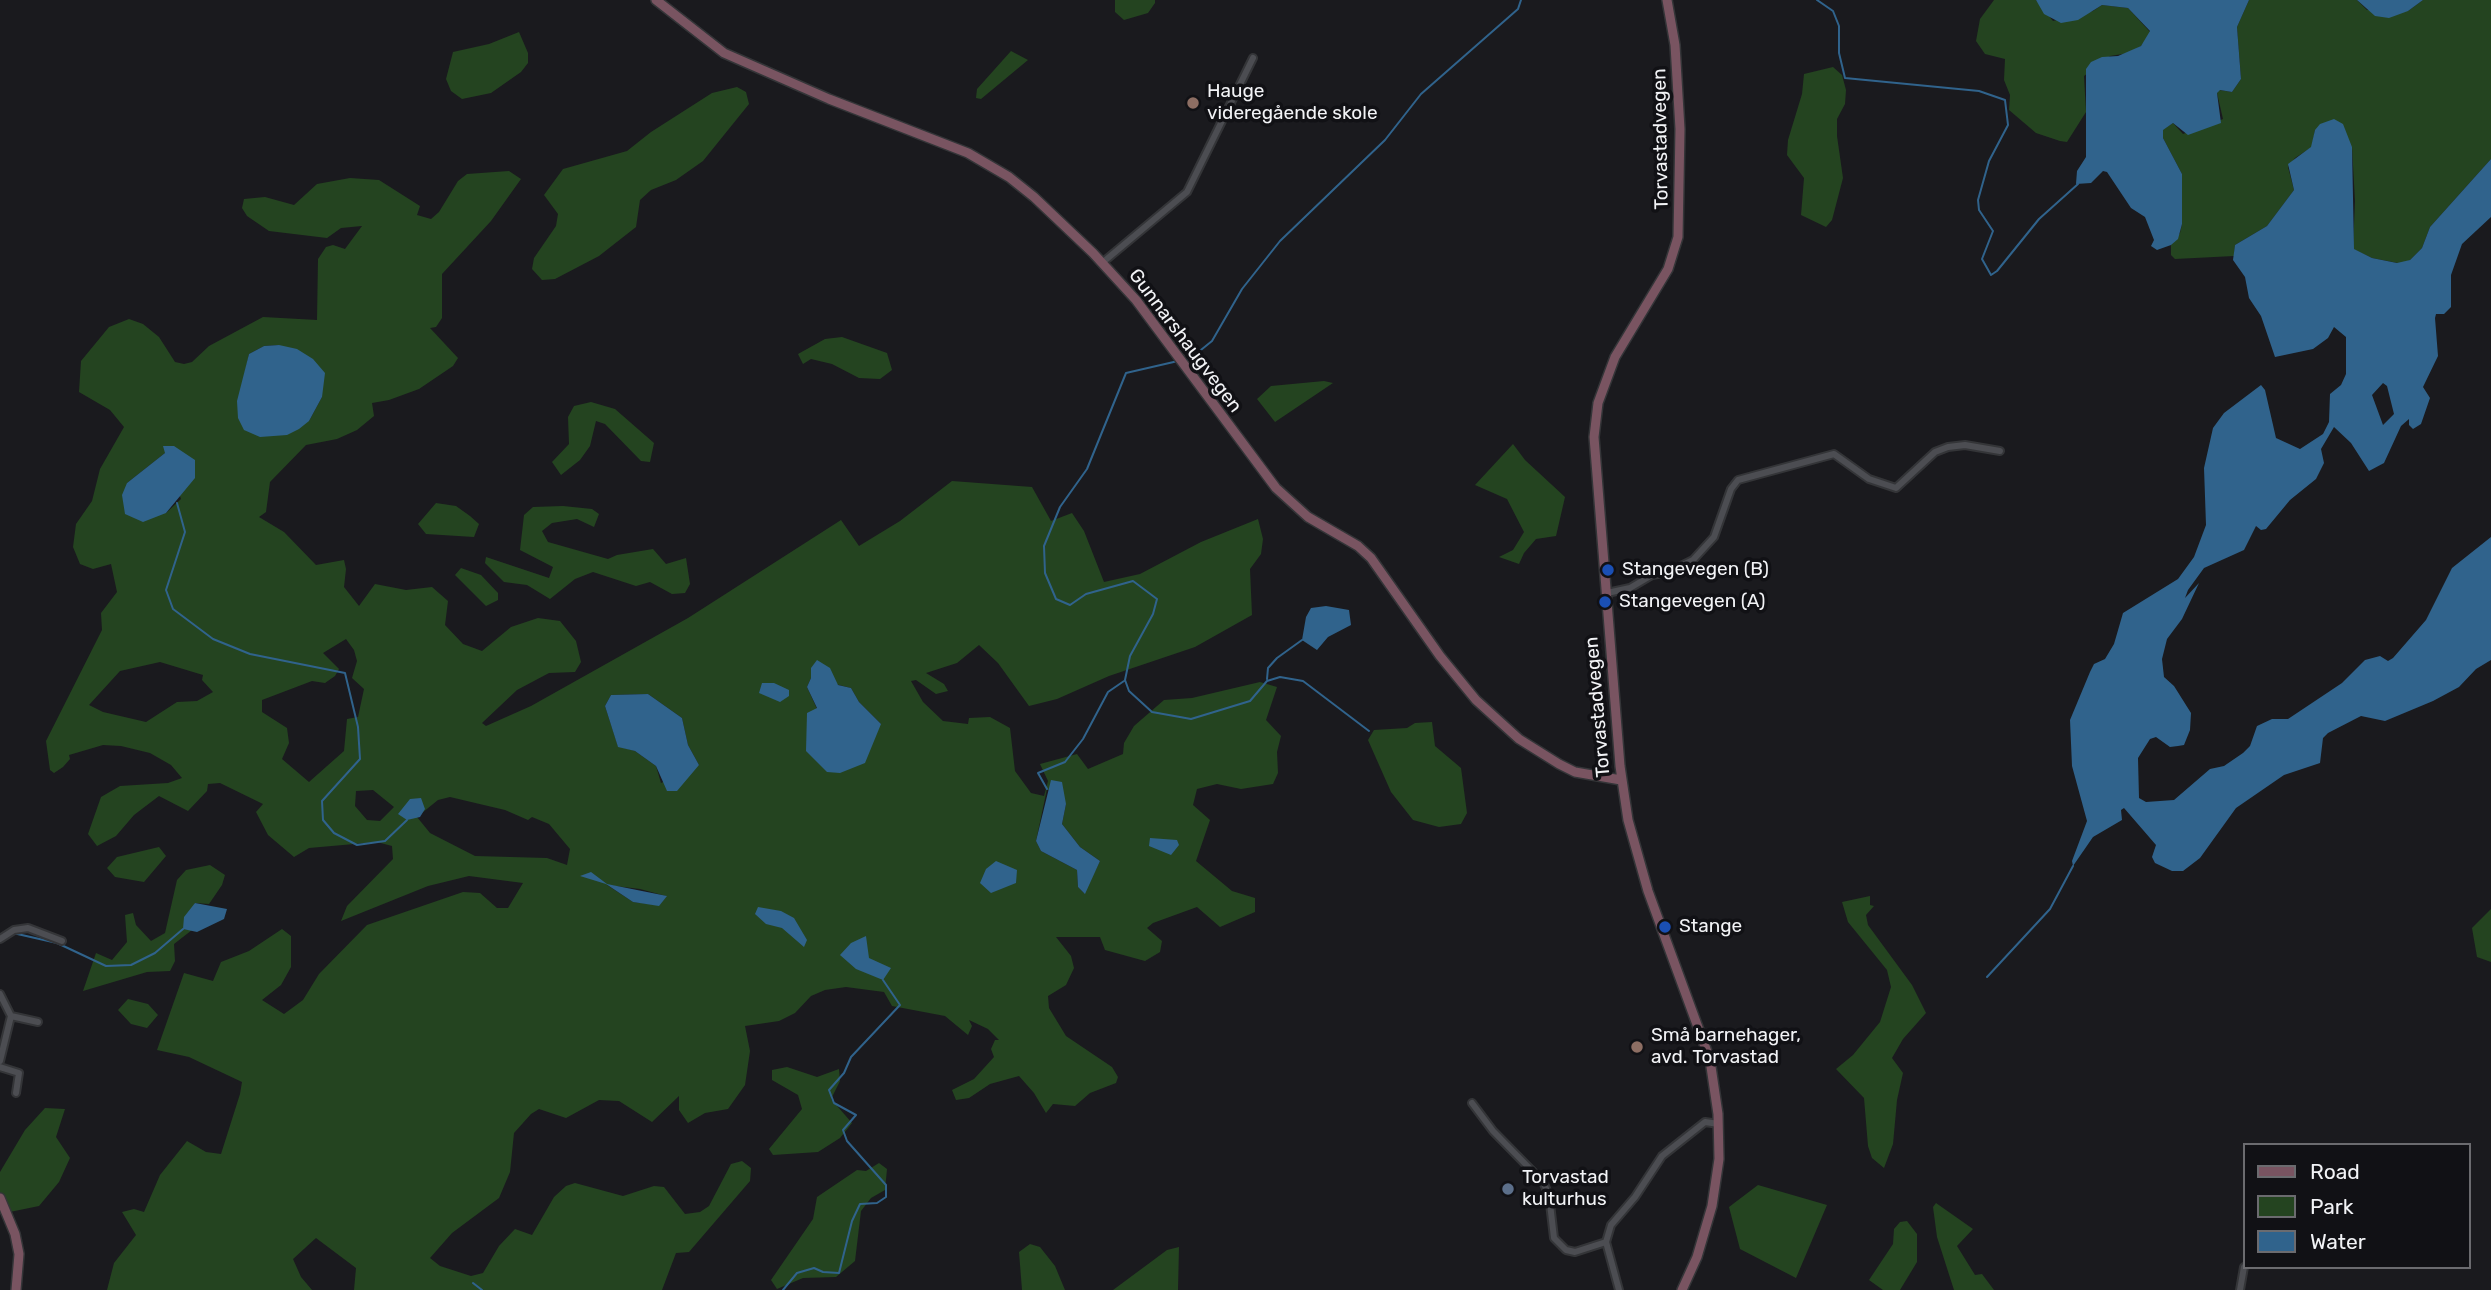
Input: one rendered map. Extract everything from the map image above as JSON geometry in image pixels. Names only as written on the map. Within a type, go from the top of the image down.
[{"type":"main road","name":"Gunnarshaugvegen","points":[[656,0],[724,53],[829,99],[937,139],[986,162],[1034,197],[1102,263],[1149,317],[1267,478],[1308,517],[1358,546],[1371,558],[1440,656],[1476,700],[1520,738],[1559,764],[1575,772],[1621,780]]},
{"type":"main road","name":"Torvastadvegen","points":[[1667,0],[1679,106],[1679,227],[1670,265],[1623,340],[1603,387],[1596,416],[1594,443],[1621,780],[1637,857],[1710,1060],[1719,1124],[1718,1166],[1712,1206],[1697,1258],[1682,1290]]},
{"type":"main road","points":[[0,1198],[15,1234],[19,1254],[16,1290]]},
{"type":"street","points":[[1102,263],[1187,192],[1253,58]]},
{"type":"street","points":[[1607,593],[1630,588],[1652,575],[1670,572],[1693,560],[1714,537],[1738,480],[1834,454],[1869,480],[1896,488],[1922,463],[1948,447],[1965,445],[2000,451]]},
{"type":"street","points":[[0,939],[14,930],[28,928],[62,941]]},
{"type":"street","points":[[0,994],[12,1016],[0,1058]]},
{"type":"street","points":[[12,1016],[38,1022]]},
{"type":"street","points":[[0,1067],[19,1073],[16,1093]]},
{"type":"street","points":[[1472,1103],[1493,1131],[1543,1182],[1549,1195],[1550,1226],[1554,1238],[1566,1250],[1575,1252],[1606,1241]]},
{"type":"street","points":[[1619,1290],[1606,1241],[1611,1225],[1646,1183],[1662,1156],[1705,1122],[1719,1124]]},
{"type":"street","points":[[2240,1290],[2244,1269]]},
{"type":"green space","points":[[1115,0],[1155,0],[1155,3],[1148,13],[1124,20],[1115,12]]},
{"type":"green space","points":[[1994,0],[2036,0],[2053,21],[2093,11],[2102,5],[2128,8],[2151,33],[2141,46],[2129,53],[2110,56],[2084,76],[2086,112],[2067,142],[2060,141],[2036,133],[2009,110],[2010,95],[2004,80],[2005,59],[1985,54],[1976,41],[1980,19]]},
{"type":"green space","points":[[2249,0],[2357,0],[2367,10],[2408,11],[2423,0],[2491,0],[2491,159],[2430,227],[2422,248],[2410,260],[2403,264],[2372,258],[2353,249],[2355,201],[2352,147],[2315,130],[2312,147],[2295,158],[2288,167],[2294,190],[2267,226],[2235,245],[2234,256],[2175,259],[2171,255],[2171,245],[2180,233],[2182,224],[2182,174],[2163,138],[2162,130],[2173,123],[2183,134],[2223,119],[2217,93],[2219,90],[2232,92],[2241,79],[2237,27]]},
{"type":"green space","points":[[519,32],[528,53],[528,63],[521,72],[491,93],[462,99],[451,91],[446,79],[453,52],[489,44]]},
{"type":"green space","points":[[1011,51],[1028,60],[981,99],[976,98],[977,89]]},
{"type":"green space","points":[[1833,67],[1842,75],[1846,90],[1845,104],[1837,119],[1843,178],[1832,220],[1826,227],[1801,215],[1804,178],[1787,155],[1788,140],[1802,94],[1804,74]]},
{"type":"green space","points":[[737,87],[746,92],[749,104],[703,161],[676,180],[651,190],[640,200],[636,227],[599,256],[555,279],[542,280],[532,269],[534,258],[556,226],[558,214],[544,195],[563,169],[627,151],[651,132],[712,93]]},
{"type":"green space","points":[[509,171],[521,179],[491,221],[442,274],[442,318],[436,327],[430,328],[458,358],[453,366],[419,389],[372,403],[374,416],[357,430],[337,439],[306,445],[270,482],[266,512],[259,517],[284,532],[316,565],[344,560],[344,587],[359,606],[375,584],[406,590],[432,587],[448,601],[445,625],[463,644],[482,651],[511,627],[538,618],[560,621],[576,641],[581,662],[575,672],[549,673],[517,690],[482,723],[486,726],[531,706],[688,618],[841,520],[859,546],[900,521],[952,481],[1032,487],[1051,521],[1072,513],[1084,531],[1104,582],[1140,574],[1201,542],[1258,519],[1263,539],[1261,554],[1250,569],[1252,615],[1195,647],[1109,676],[1057,699],[1029,706],[998,663],[979,645],[957,663],[926,673],[944,684],[948,691],[936,694],[916,680],[911,681],[923,702],[943,721],[968,724],[969,718],[990,717],[1010,728],[1015,771],[1031,793],[1044,796],[1048,781],[1040,764],[1077,754],[1088,769],[1123,754],[1124,743],[1134,726],[1164,700],[1192,698],[1260,682],[1277,687],[1266,720],[1281,736],[1277,752],[1278,773],[1273,784],[1241,789],[1217,784],[1197,789],[1193,805],[1210,820],[1196,861],[1232,891],[1255,898],[1255,912],[1220,927],[1197,907],[1153,923],[1147,928],[1162,941],[1160,952],[1145,961],[1105,950],[1100,937],[1056,937],[1071,956],[1074,968],[1066,985],[1048,996],[1049,1008],[1066,1036],[1112,1067],[1118,1077],[1116,1083],[1090,1093],[1075,1106],[1053,1104],[1046,1113],[1019,1076],[990,1084],[969,1098],[956,1100],[952,1090],[974,1079],[994,1057],[991,1049],[995,1040],[999,1040],[988,1029],[969,1020],[972,1026],[968,1035],[945,1016],[892,1006],[884,992],[846,987],[825,990],[811,996],[795,1013],[779,1021],[745,1026],[750,1051],[745,1085],[728,1109],[705,1113],[688,1123],[679,1110],[679,1096],[652,1122],[619,1101],[599,1100],[566,1118],[539,1109],[531,1114],[514,1133],[510,1172],[499,1198],[452,1233],[430,1258],[440,1266],[471,1276],[483,1273],[499,1246],[515,1229],[532,1235],[554,1197],[566,1186],[575,1183],[623,1196],[654,1186],[664,1187],[685,1214],[700,1212],[709,1206],[731,1164],[742,1161],[751,1168],[750,1181],[689,1252],[676,1253],[662,1290],[354,1290],[356,1268],[316,1238],[293,1259],[301,1277],[312,1290],[107,1290],[114,1263],[136,1235],[122,1212],[134,1209],[144,1212],[160,1175],[187,1141],[206,1152],[221,1154],[240,1094],[242,1082],[189,1057],[157,1050],[184,973],[213,981],[221,962],[249,951],[282,929],[291,936],[291,967],[281,985],[262,1000],[284,1014],[303,1000],[319,974],[367,925],[463,892],[480,893],[497,908],[508,908],[523,883],[469,876],[428,886],[341,921],[347,906],[393,859],[392,846],[377,842],[309,848],[294,857],[268,835],[256,812],[263,804],[220,783],[208,784],[207,791],[188,811],[159,796],[134,815],[116,836],[97,846],[88,834],[101,797],[120,786],[168,783],[182,778],[171,765],[150,753],[121,746],[103,745],[69,755],[70,759],[63,767],[54,773],[50,770],[46,741],[102,630],[101,613],[117,592],[111,564],[93,569],[80,564],[73,547],[76,524],[92,501],[100,469],[124,427],[110,410],[79,392],[81,361],[109,327],[129,319],[143,324],[159,337],[175,362],[184,364],[192,362],[209,346],[263,317],[317,320],[318,259],[326,247],[333,245],[345,249],[362,226],[341,228],[327,238],[269,231],[247,216],[242,208],[244,199],[265,197],[294,205],[317,184],[350,178],[379,180],[420,206],[417,215],[431,219],[439,212],[458,181],[467,174]],"holes":[[[279,345],[322,397],[309,421],[244,377],[249,354],[264,346]],[[165,453],[181,499],[166,513],[127,483]],[[346,639],[354,650],[357,661],[352,678],[364,689],[358,717],[347,719],[344,751],[309,782],[282,759],[289,743],[287,728],[262,712],[262,700],[312,681],[325,683],[335,676],[339,669],[323,653]],[[160,662],[203,675],[202,680],[213,692],[197,701],[177,702],[146,722],[103,712],[89,705],[120,671]],[[811,678],[851,688],[859,702],[881,724],[817,709],[807,687]],[[648,694],[682,718],[688,745],[699,765],[661,783],[656,766],[635,751],[618,746],[605,706],[611,695]],[[1047,789],[1066,804],[1062,824],[1080,847],[1100,861],[1084,893],[1078,887],[1077,870],[1041,851],[1036,841]],[[373,790],[394,807],[380,821],[367,820],[355,806],[356,791]],[[450,797],[505,810],[528,820],[532,817],[549,824],[570,849],[567,865],[547,858],[475,856],[430,833],[417,817],[438,800]],[[607,885],[640,889],[666,896],[659,905],[633,902]]]},
{"type":"green space","points":[[842,337],[887,353],[892,370],[880,379],[859,378],[832,364],[811,359],[803,364],[798,354],[825,339]]},
{"type":"green space","points":[[1324,381],[1333,383],[1275,422],[1257,399],[1271,386]]},
{"type":"green space","points":[[591,402],[615,409],[654,443],[650,462],[641,461],[605,424],[596,421],[590,446],[580,460],[561,475],[552,462],[569,444],[568,417],[574,406]]},
{"type":"green space","points":[[1513,444],[1525,460],[1565,497],[1556,536],[1536,539],[1519,564],[1499,557],[1513,550],[1524,532],[1507,499],[1475,485]]},
{"type":"green space","points":[[436,503],[456,506],[479,524],[474,537],[426,534],[418,524]]},
{"type":"green space","points":[[533,507],[592,509],[599,514],[594,527],[577,519],[552,523],[542,531],[548,542],[608,559],[653,549],[666,564],[686,558],[690,584],[685,593],[672,594],[650,582],[636,586],[593,572],[575,579],[550,599],[527,585],[504,582],[485,563],[486,557],[549,578],[553,567],[520,550],[524,515]]},
{"type":"green space","points":[[461,568],[481,575],[498,593],[498,600],[486,606],[455,575]]},
{"type":"green space","points":[[1432,722],[1435,746],[1461,768],[1467,813],[1461,824],[1439,827],[1413,820],[1391,792],[1368,740],[1374,730],[1407,728],[1415,723]]},
{"type":"green space","points":[[159,847],[166,856],[144,882],[115,877],[107,868],[117,857]]},
{"type":"green space","points":[[210,865],[225,875],[222,885],[209,904],[195,903],[183,929],[192,930],[174,944],[175,961],[170,971],[147,972],[83,991],[96,953],[112,960],[127,942],[125,915],[133,913],[136,925],[151,941],[165,933],[177,880],[186,870]]},
{"type":"green space","points":[[1870,896],[1870,905],[1874,906],[1866,915],[1868,925],[1912,985],[1926,1013],[1903,1039],[1892,1058],[1903,1073],[1897,1100],[1893,1144],[1884,1168],[1872,1158],[1868,1146],[1864,1098],[1836,1069],[1853,1055],[1880,1022],[1891,987],[1887,970],[1848,922],[1842,902]]},
{"type":"green space","points":[[2491,909],[2491,962],[2477,957],[2472,928]]},
{"type":"green space","points":[[128,999],[148,1004],[158,1015],[147,1028],[131,1024],[118,1010]]},
{"type":"green space","points":[[787,1067],[817,1077],[839,1069],[840,1081],[831,1099],[852,1123],[840,1138],[818,1152],[773,1155],[769,1149],[802,1109],[798,1095],[772,1080],[772,1070]]},
{"type":"green space","points":[[45,1108],[65,1109],[56,1137],[70,1158],[59,1182],[39,1206],[0,1214],[0,1172],[25,1130]]},
{"type":"green space","points":[[879,1163],[887,1169],[885,1190],[871,1198],[861,1211],[855,1261],[836,1277],[803,1278],[777,1289],[771,1280],[813,1219],[817,1197],[857,1170],[866,1171]]},
{"type":"green space","points":[[1758,1185],[1827,1205],[1796,1278],[1740,1249],[1729,1207]]},
{"type":"green space","points":[[1936,1203],[1973,1229],[1957,1246],[1975,1275],[1982,1274],[1994,1290],[1954,1290],[1937,1237],[1933,1207]]},
{"type":"green space","points":[[1907,1221],[1917,1234],[1917,1262],[1900,1290],[1883,1290],[1869,1280],[1893,1244],[1894,1229],[1900,1222]]},
{"type":"green space","points":[[1030,1244],[1040,1247],[1055,1266],[1065,1290],[1022,1290],[1019,1252]]},
{"type":"green space","points":[[1179,1247],[1178,1290],[1113,1290],[1167,1250]]},
{"type":"water","points":[[2036,0],[2249,0],[2237,27],[2241,79],[2232,92],[2220,90],[2217,93],[2221,123],[2188,135],[2173,123],[2163,130],[2163,138],[2182,174],[2182,224],[2178,239],[2171,245],[2157,250],[2151,246],[2154,240],[2145,217],[2131,208],[2107,172],[2103,171],[2091,183],[2076,184],[2077,171],[2086,157],[2086,69],[2091,62],[2102,57],[2118,56],[2141,46],[2150,31],[2128,8],[2102,5],[2078,20],[2061,23],[2044,14]]},
{"type":"water","points":[[2357,0],[2423,0],[2408,11],[2389,18],[2375,16]]},
{"type":"water","points":[[2334,119],[2343,124],[2352,147],[2354,249],[2372,258],[2397,263],[2410,260],[2422,248],[2430,227],[2491,159],[2491,217],[2462,244],[2451,275],[2451,307],[2444,314],[2436,314],[2438,356],[2423,387],[2430,398],[2421,424],[2413,429],[2409,425],[2409,419],[2401,426],[2384,463],[2369,471],[2351,443],[2334,427],[2321,449],[2324,463],[2316,479],[2290,500],[2266,529],[2261,530],[2256,526],[2244,550],[2204,568],[2188,590],[2185,598],[2199,583],[2182,619],[2167,639],[2162,659],[2164,677],[2174,686],[2191,713],[2190,730],[2184,745],[2170,747],[2156,737],[2150,739],[2138,758],[2139,798],[2146,802],[2174,800],[2210,769],[2224,766],[2243,753],[2250,746],[2257,726],[2272,719],[2288,719],[2342,683],[2365,660],[2380,656],[2388,661],[2393,658],[2426,620],[2452,568],[2491,537],[2491,660],[2476,669],[2459,687],[2433,701],[2385,721],[2361,716],[2328,733],[2323,738],[2320,763],[2284,775],[2236,808],[2200,858],[2183,871],[2172,871],[2155,863],[2152,857],[2156,845],[2124,808],[2121,810],[2122,820],[2093,837],[2073,866],[2072,861],[2087,821],[2072,766],[2070,720],[2094,664],[2105,659],[2114,644],[2123,613],[2178,579],[2194,557],[2206,525],[2204,468],[2213,428],[2224,413],[2261,385],[2265,390],[2276,438],[2300,449],[2323,434],[2329,422],[2330,394],[2341,385],[2346,374],[2346,337],[2334,327],[2328,338],[2313,349],[2275,357],[2261,316],[2249,298],[2245,277],[2233,260],[2235,245],[2267,226],[2294,190],[2288,164],[2311,147],[2315,130],[2320,124]],"holes":[[[2383,383],[2387,386],[2394,414],[2383,425],[2372,395]]]},
{"type":"water","points":[[279,345],[297,349],[313,359],[325,373],[322,397],[309,421],[299,429],[287,435],[260,437],[244,430],[238,418],[237,401],[249,354],[264,346]]},
{"type":"water","points":[[163,446],[174,446],[195,460],[195,478],[166,513],[143,522],[125,514],[122,495],[127,483],[165,453]]},
{"type":"water","points":[[1326,606],[1349,610],[1351,625],[1328,637],[1317,650],[1302,640],[1306,617],[1311,608]]},
{"type":"water","points":[[817,660],[830,668],[838,685],[851,688],[859,702],[881,724],[865,763],[840,773],[827,772],[806,751],[807,713],[817,708],[807,687],[811,668]]},
{"type":"water","points":[[762,683],[774,683],[789,690],[789,696],[780,702],[759,693]]},
{"type":"water","points":[[648,694],[682,718],[688,745],[699,765],[677,791],[667,791],[656,766],[635,751],[618,747],[605,706],[611,695]]},
{"type":"water","points":[[1051,780],[1062,782],[1066,804],[1062,824],[1080,847],[1100,861],[1085,894],[1078,887],[1077,870],[1041,851],[1036,841]]},
{"type":"water","points":[[421,798],[425,809],[420,817],[407,820],[398,814],[410,799]]},
{"type":"water","points":[[1150,838],[1177,840],[1179,845],[1171,855],[1149,846]]},
{"type":"water","points":[[996,861],[1017,870],[1016,883],[991,893],[980,883],[986,869]]},
{"type":"water","points":[[591,872],[607,884],[667,896],[659,906],[633,902],[606,884],[580,876]]},
{"type":"water","points":[[195,903],[227,909],[224,919],[197,932],[183,929],[184,917]]},
{"type":"water","points":[[758,907],[781,911],[794,918],[807,940],[804,947],[782,928],[766,924],[755,914]]},
{"type":"water","points":[[866,936],[869,958],[891,968],[883,980],[856,969],[840,955],[851,943]]},
{"type":"waterway","points":[[1184,360],[1191,358],[1212,341],[1242,289],[1280,241],[1385,140],[1421,94],[1518,9],[1521,0]]},
{"type":"waterway","points":[[1817,0],[1833,11],[1839,26],[1839,53],[1845,78],[1979,91],[2005,100],[2008,125],[1989,161],[1978,200],[1979,210],[1993,231],[1982,259],[1991,275],[2039,219],[2078,184]]},
{"type":"waterway","points":[[1178,361],[1126,373],[1087,469],[1060,507],[1044,546],[1045,573],[1056,599],[1070,605],[1086,594],[1133,581],[1157,599],[1153,614],[1130,656],[1125,680],[1129,691],[1152,712],[1191,719],[1250,701],[1267,681],[1280,677],[1303,681],[1369,731]]},
{"type":"waterway","points":[[177,503],[185,532],[166,590],[173,609],[213,639],[250,654],[345,673],[358,727],[360,759],[322,801],[323,820],[334,833],[357,845],[385,841],[407,820]]},
{"type":"waterway","points":[[1267,679],[1268,668],[1302,640]]},
{"type":"waterway","points":[[1047,789],[1038,773],[1065,762],[1083,739],[1108,692],[1124,681]]},
{"type":"waterway","points":[[1987,977],[2050,909],[2073,866]]},
{"type":"waterway","points":[[13,933],[57,943],[106,966],[131,965],[155,953],[183,929]]},
{"type":"waterway","points":[[783,1290],[797,1273],[814,1268],[823,1272],[839,1273],[852,1221],[860,1204],[877,1203],[886,1197],[886,1185],[847,1141],[843,1130],[856,1115],[834,1103],[829,1090],[844,1073],[851,1057],[900,1005],[883,980]]},
{"type":"waterway","points":[[473,1283],[482,1290]]},
{"type":"place","name":"Hauge videregående skole","points":[[1193,103]]},
{"type":"place","name":"Stangevegen (B)","points":[[1608,570]]},
{"type":"place","name":"Stangevegen (A)","points":[[1605,602]]},
{"type":"place","name":"Stange","points":[[1665,927]]},
{"type":"place","name":"Små barnehager, avd. Torvastad","points":[[1637,1047]]},
{"type":"place","name":"Torvastad kulturhus","points":[[1508,1189]]}]
